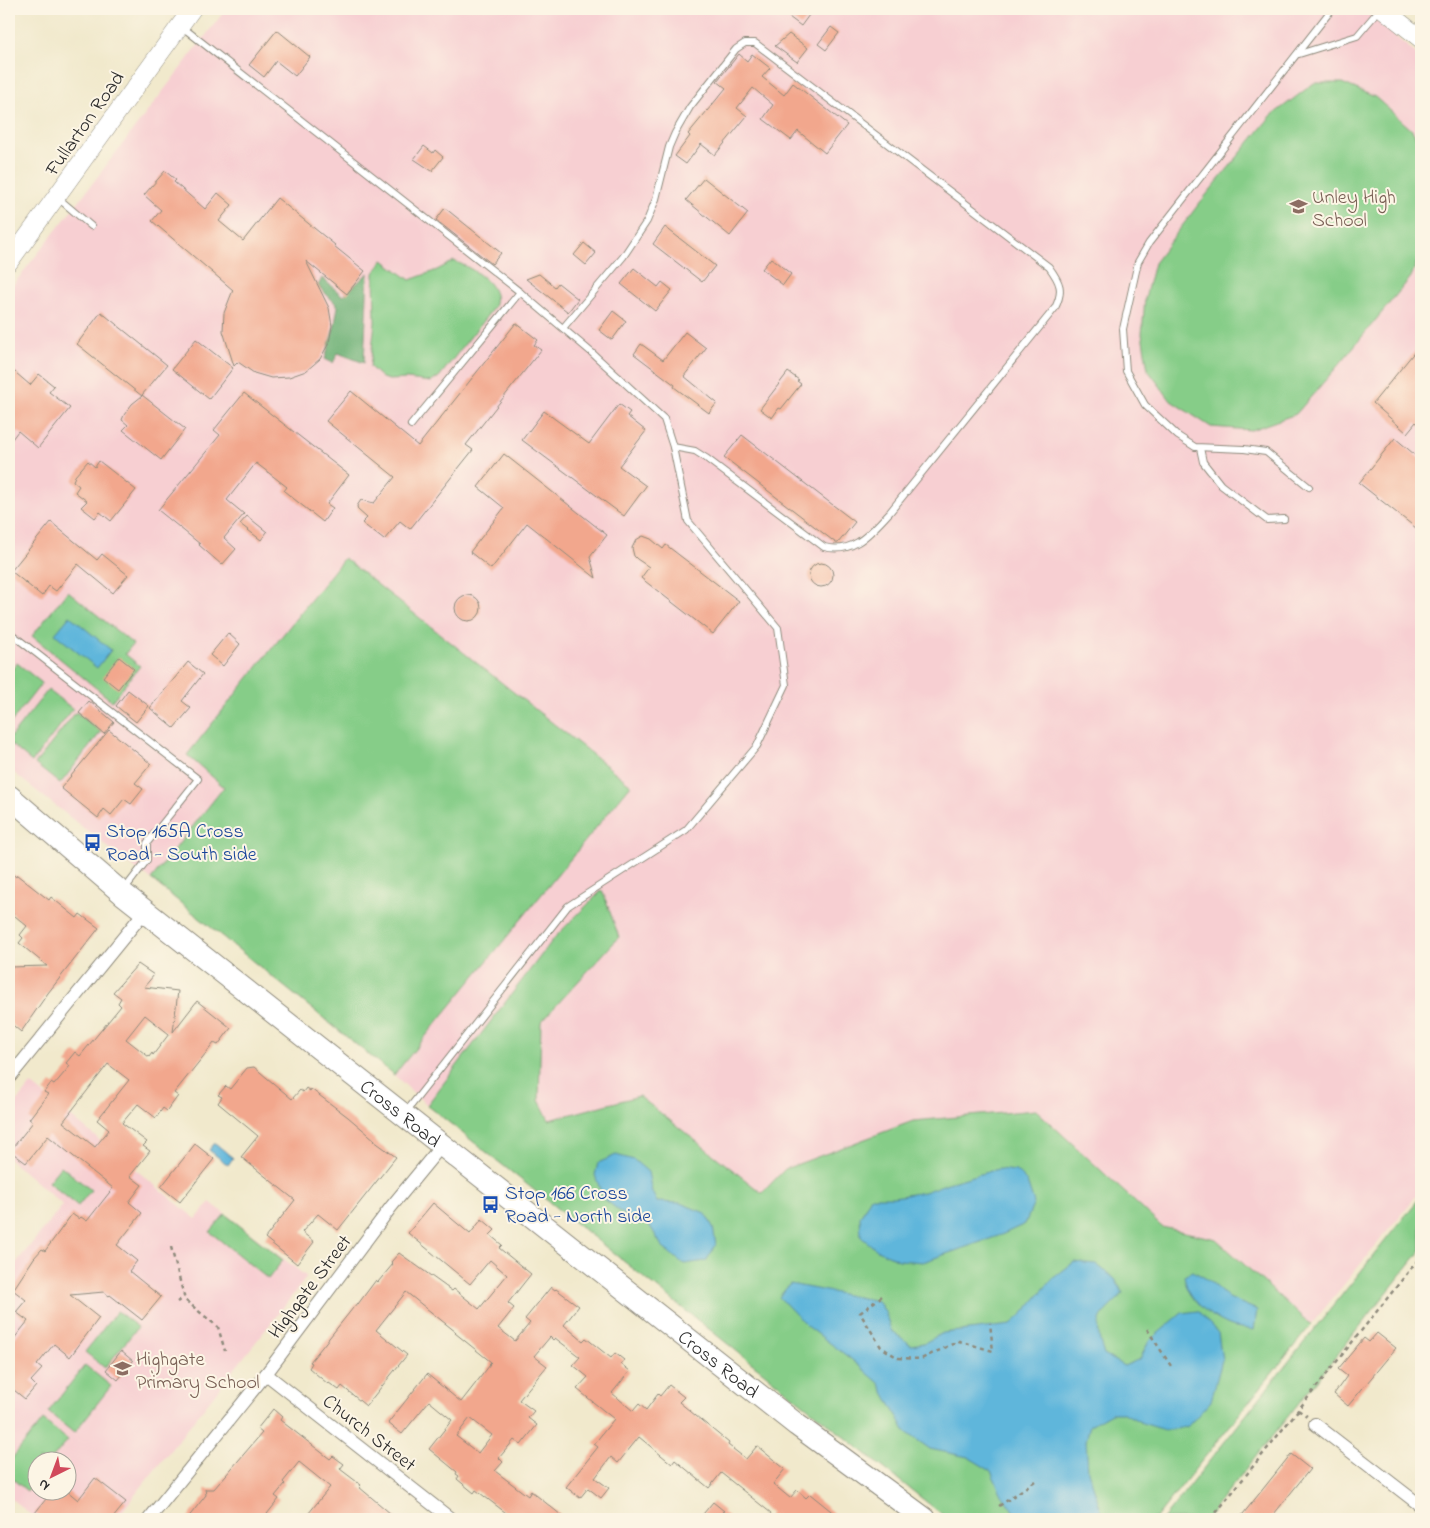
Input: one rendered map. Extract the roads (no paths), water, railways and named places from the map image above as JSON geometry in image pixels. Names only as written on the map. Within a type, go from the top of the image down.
[{"type":"highway","name":"Cross Road","points":[[9,796],[122,893],[797,1426],[925,1519]]},
{"type":"highway","name":"Cross Road","points":[[797,1426],[899,1519]]},
{"type":"main road","name":"Fullarton Road","points":[[9,262],[192,9]]},
{"type":"main road","points":[[1382,9],[1421,39]]},
{"type":"street","points":[[9,1078],[145,911]]},
{"type":"street","name":"Highgate Street","points":[[149,1519],[266,1374],[391,1208],[442,1145]]},
{"type":"street","name":"Church Street","points":[[266,1374],[452,1519]]},
{"type":"street","points":[[1315,1424],[1421,1506]]},
{"type":"lane","points":[[1309,487],[1266,452],[1244,449],[1200,448],[1195,447],[1178,436],[1145,404],[1126,371],[1123,329],[1138,262],[1149,243],[1299,54],[1332,9]]},
{"type":"lane","points":[[1299,54],[1357,36],[1382,9]]},
{"type":"lane","points":[[180,25],[520,292],[592,352],[664,419],[673,447],[688,522],[778,628],[786,685],[757,746],[686,830],[568,906],[404,1115]]},
{"type":"lane","points":[[563,328],[623,257],[647,221],[656,199],[669,147],[675,132],[690,107],[736,49],[750,42],[755,43],[1049,266],[1058,279],[1060,298],[1055,308],[890,512],[873,531],[851,546],[835,550],[824,547],[706,458],[694,451],[673,447]]},
{"type":"lane","points":[[57,198],[91,226]]},
{"type":"lane","points":[[411,425],[520,292]]},
{"type":"lane","points":[[1200,448],[1203,462],[1221,485],[1267,520],[1284,520]]},
{"type":"lane","points":[[9,632],[198,779],[147,843],[147,860],[122,893]]},
{"type":"water","points":[[70,616],[111,650],[97,668],[55,634]]},
{"type":"water","points":[[215,1143],[233,1158],[228,1165],[209,1150]]},
{"type":"water","points":[[616,1155],[634,1160],[648,1172],[652,1192],[657,1202],[680,1203],[705,1213],[713,1227],[716,1245],[706,1261],[684,1264],[663,1248],[650,1226],[642,1219],[626,1216],[603,1198],[595,1175],[598,1163]]},
{"type":"water","points":[[998,1169],[1016,1171],[1027,1182],[1034,1203],[1025,1224],[1001,1235],[923,1262],[899,1260],[877,1250],[861,1237],[860,1217],[871,1197],[894,1197],[924,1192]]},
{"type":"water","points":[[1074,1262],[1096,1264],[1115,1279],[1123,1293],[1104,1313],[1099,1323],[1099,1334],[1104,1355],[1124,1366],[1140,1359],[1149,1341],[1182,1313],[1198,1311],[1218,1333],[1222,1360],[1211,1401],[1187,1427],[1165,1430],[1142,1423],[1124,1413],[1111,1413],[1090,1425],[1086,1441],[1088,1471],[1104,1519],[1019,1519],[1002,1495],[991,1471],[968,1457],[930,1449],[906,1432],[879,1383],[806,1325],[779,1297],[790,1284],[878,1301],[885,1312],[891,1330],[911,1345],[924,1343],[943,1333],[1011,1325],[1052,1279]]},
{"type":"water","points":[[1193,1271],[1210,1281],[1229,1298],[1257,1310],[1254,1330],[1230,1325],[1205,1311],[1189,1292],[1186,1284],[1184,1276]]},
{"type":"place","name":"Unley High School","points":[[1298,207]]},
{"type":"place","name":"Stop 165A Cross Road - South side","points":[[92,842]]},
{"type":"place","name":"Stop 166 Cross Road - North side","points":[[491,1204]]},
{"type":"place","name":"Highgate Primary School","points":[[122,1369]]}]
